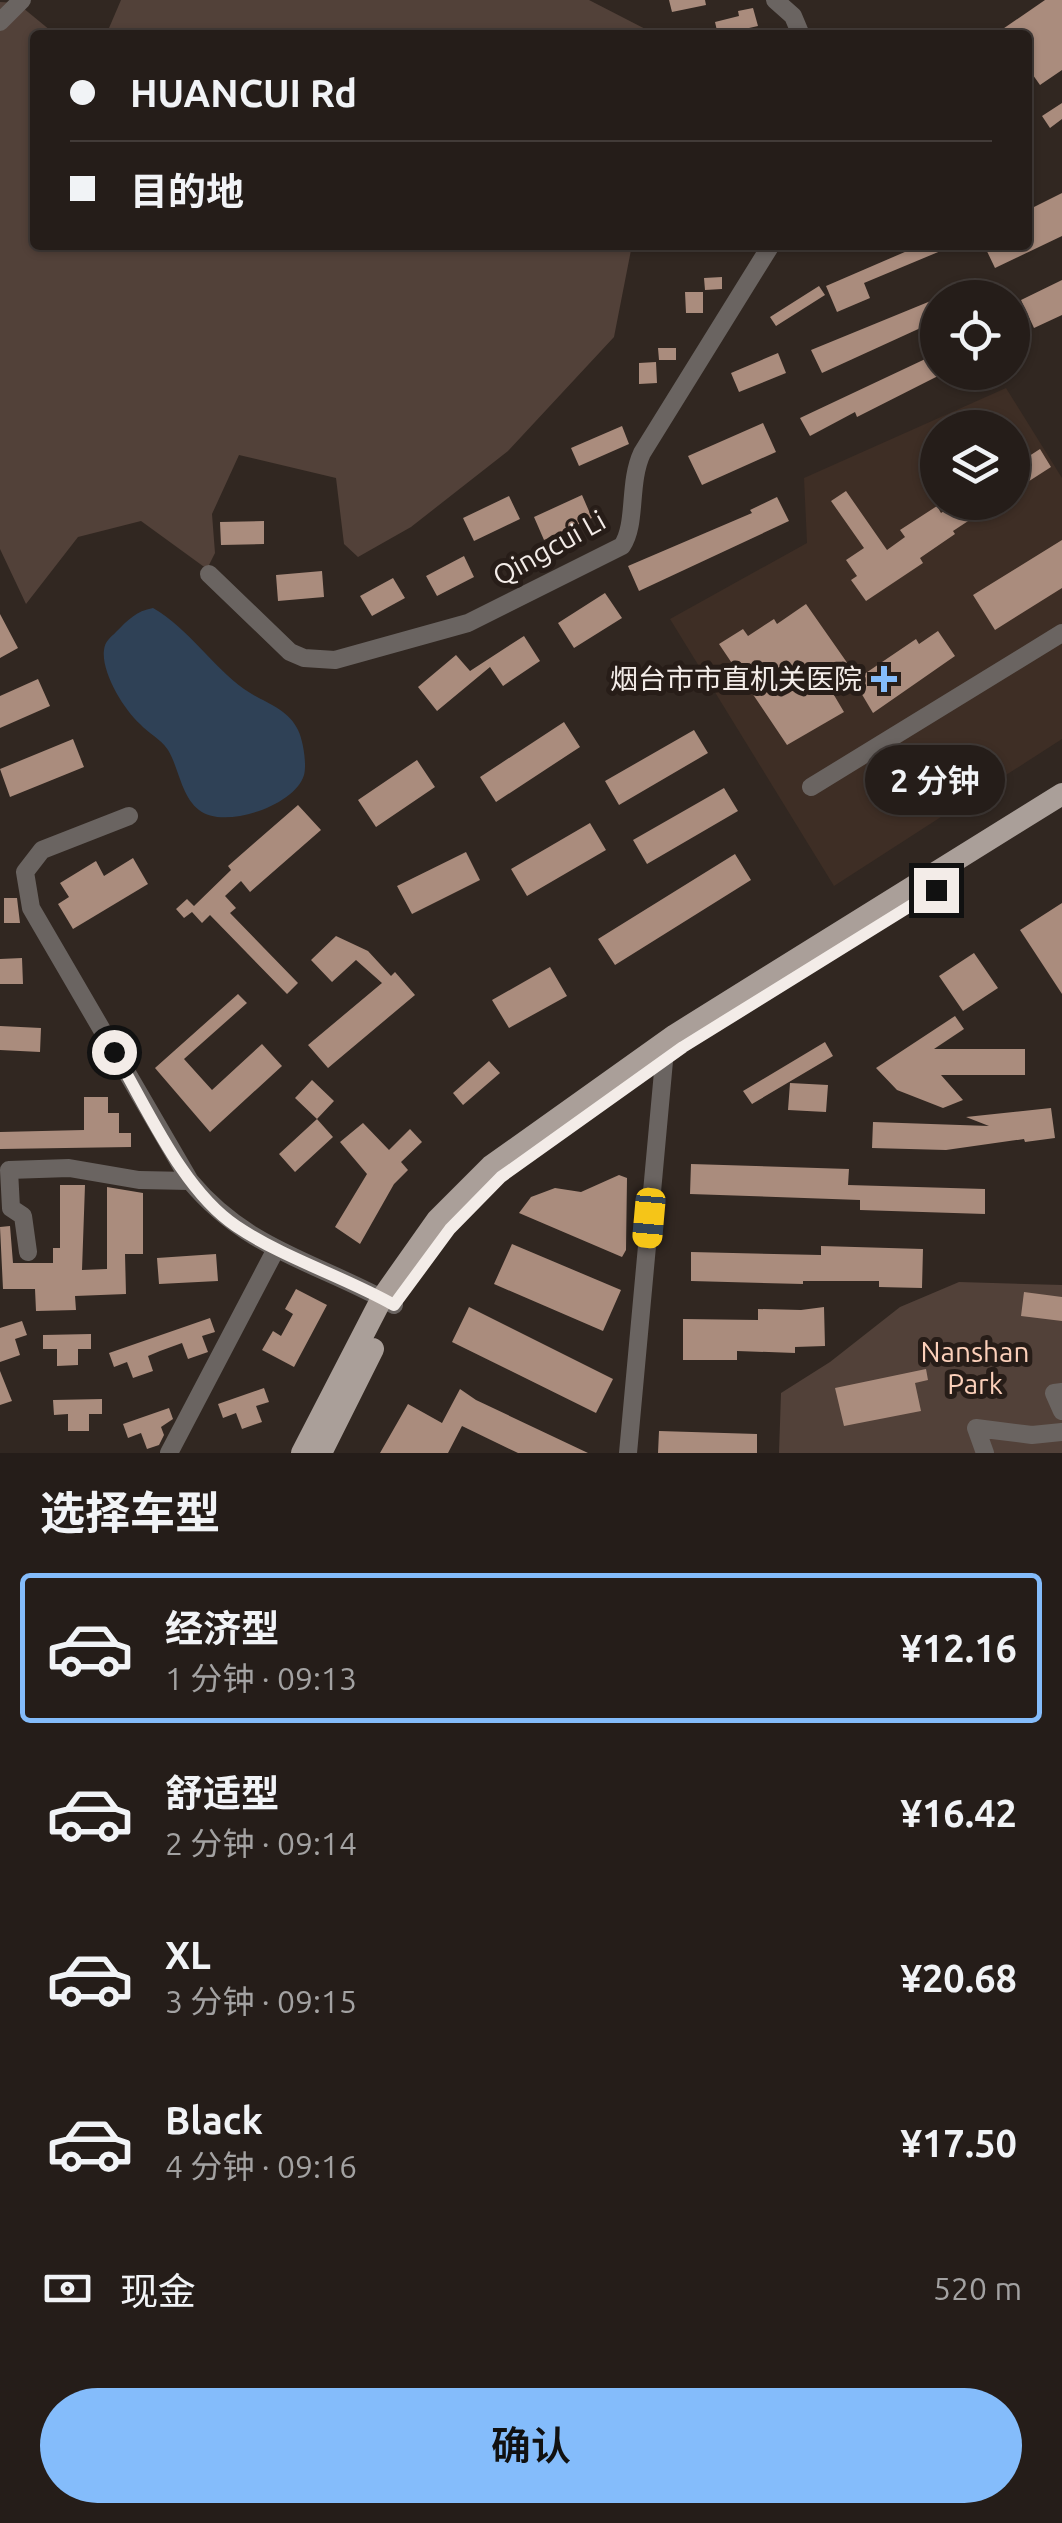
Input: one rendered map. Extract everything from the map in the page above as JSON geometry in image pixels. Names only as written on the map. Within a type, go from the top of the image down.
[{"type":"main road","points":[[302,1453],[388,1301],[473,1203],[501,1177],[660,1055],[1062,794]]},
{"type":"main road","points":[[660,1055],[1062,811]]},
{"type":"main road","points":[[321,1453],[388,1301]]},
{"type":"street","points":[[0,22],[22,0]]},
{"type":"street","points":[[775,0],[793,16],[799,30]]},
{"type":"street","name":"Qingcui Li","points":[[209,574],[290,652],[304,658],[335,660],[468,623],[622,546],[629,532],[632,482],[642,453],[768,250]]},
{"type":"street","points":[[811,787],[1062,633]]},
{"type":"street","points":[[129,816],[42,850],[25,872],[30,908],[190,1181],[234,1225],[388,1301]]},
{"type":"street","points":[[628,1453],[660,1055]]},
{"type":"street","points":[[28,1252],[23,1216],[11,1208],[9,1170],[69,1168],[139,1180],[190,1181]]},
{"type":"street","points":[[170,1453],[276,1249]]},
{"type":"street","points":[[1062,1392],[1054,1392],[1062,1411]]},
{"type":"street","points":[[984,1453],[976,1428],[1032,1436],[1062,1432]]},
{"type":"shaded area","name":"烟台市市直机关医院","points":[[1002,390],[1007,390],[1020,410],[957,410]]},
{"type":"shaded area","name":"烟台市市直机关医院","points":[[920,426],[920,520],[1030,520],[1030,427],[1062,478],[1062,739],[834,886],[670,619],[807,543],[804,478]]},
{"type":"green space","points":[[121,0],[589,0],[647,30],[108,30]]},
{"type":"green space","points":[[0,2],[17,3],[50,30],[30,30],[30,250],[631,250],[614,337],[508,451],[411,527],[358,557],[344,544],[336,478],[239,455],[212,514],[215,553],[207,569],[141,521],[78,537],[26,604],[0,549]]},
{"type":"green space","name":"Nanshan Park","points":[[959,1282],[1062,1285],[1062,1453],[779,1453],[781,1393],[830,1362],[900,1307]]},
{"type":"water","points":[[153,608],[178,626],[232,680],[294,722],[305,770],[298,786],[287,796],[240,816],[210,816],[193,804],[168,750],[121,700],[104,659],[110,638],[133,617]]},
{"type":"building","points":[[669,0],[705,0],[706,5],[672,12]]},
{"type":"building","points":[[1045,0],[1062,0],[1062,70],[1040,85],[1032,74],[1032,30],[1001,30]]},
{"type":"building","points":[[753,8],[758,26],[749,30],[717,30],[715,22],[739,16],[738,11]]},
{"type":"building","points":[[1062,103],[1062,119],[1050,128],[1042,116]]},
{"type":"building","points":[[1062,193],[1062,236],[995,268],[986,250],[1032,250],[1032,208]]},
{"type":"building","points":[[909,250],[943,250],[864,283],[870,298],[837,312],[826,286]]},
{"type":"building","points":[[722,277],[722,289],[705,290],[704,278]]},
{"type":"building","points":[[1062,280],[1062,315],[1034,328],[1030,296]]},
{"type":"building","points":[[819,286],[825,295],[776,326],[770,317]]},
{"type":"building","points":[[685,292],[703,292],[703,313],[686,313]]},
{"type":"building","points":[[920,305],[920,328],[822,373],[811,350]]},
{"type":"building","points":[[658,348],[676,348],[676,360],[659,360]]},
{"type":"building","points":[[778,353],[786,373],[739,392],[731,373]]},
{"type":"building","points":[[920,361],[920,385],[857,417],[855,412],[810,436],[800,418]]},
{"type":"building","points":[[656,362],[657,383],[639,384],[639,363]]},
{"type":"building","points":[[763,423],[776,452],[702,485],[688,456]]},
{"type":"building","points":[[622,426],[629,444],[579,466],[571,448]]},
{"type":"building","points":[[1040,449],[1051,467],[1030,480],[1030,455]]},
{"type":"building","points":[[846,491],[887,550],[905,537],[900,530],[920,517],[970,520],[920,558],[923,563],[866,601],[851,580],[857,576],[846,560],[864,548],[831,501]]},
{"type":"building","points":[[582,495],[592,518],[544,540],[534,517]]},
{"type":"building","points":[[509,496],[520,519],[474,541],[463,518]]},
{"type":"building","points":[[777,497],[789,521],[639,591],[628,566],[752,513],[750,510]]},
{"type":"building","points":[[264,521],[264,544],[221,545],[220,522]]},
{"type":"building","points":[[1062,540],[1062,588],[995,630],[973,595]]},
{"type":"building","points":[[464,556],[474,577],[437,596],[426,576]]},
{"type":"building","points":[[322,571],[324,597],[278,601],[276,575]]},
{"type":"building","points":[[393,578],[405,598],[372,616],[360,596]]},
{"type":"building","points":[[605,593],[622,618],[574,648],[558,623]]},
{"type":"building","points":[[806,604],[855,674],[831,690],[844,712],[787,745],[719,644],[743,629],[748,636],[774,619],[777,624]]},
{"type":"building","points":[[0,614],[18,648],[0,658]]},
{"type":"building","points":[[938,631],[955,656],[873,713],[854,681],[916,639],[919,644]]},
{"type":"building","points":[[524,636],[540,661],[503,686],[490,667],[437,711],[418,687],[456,655],[470,671]]},
{"type":"building","points":[[38,679],[50,706],[0,728],[0,696]]},
{"type":"building","points":[[564,722],[580,747],[496,802],[480,777]]},
{"type":"building","points":[[694,730],[708,753],[619,805],[605,781]]},
{"type":"building","points":[[73,739],[84,767],[10,797],[0,769]]},
{"type":"building","points":[[417,760],[435,787],[376,827],[358,800]]},
{"type":"building","points":[[724,788],[738,811],[647,864],[633,840]]},
{"type":"building","points":[[298,805],[321,830],[250,892],[241,881],[225,896],[236,908],[230,913],[298,983],[287,994],[210,915],[202,923],[192,912],[184,918],[176,909],[187,899],[194,906],[231,870],[228,866]]},
{"type":"building","points":[[590,823],[606,850],[527,896],[511,869]]},
{"type":"building","points":[[466,852],[480,880],[412,914],[397,886]]},
{"type":"building","points":[[735,854],[751,880],[615,965],[598,939]]},
{"type":"building","points":[[133,858],[148,884],[73,929],[58,904],[69,897],[60,883],[96,861],[104,876]]},
{"type":"building","points":[[4,898],[17,898],[20,923],[4,923]]},
{"type":"building","points":[[1062,903],[1062,994],[1020,930]]},
{"type":"building","points":[[336,936],[368,951],[391,976],[395,972],[415,995],[328,1068],[308,1045],[382,983],[356,960],[332,982],[311,960]]},
{"type":"building","points":[[974,953],[998,988],[963,1011],[939,976]]},
{"type":"building","points":[[22,958],[23,984],[0,984],[0,959]]},
{"type":"building","points":[[550,967],[567,996],[509,1028],[492,1000]]},
{"type":"building","points":[[238,994],[247,1003],[184,1059],[212,1090],[262,1044],[282,1066],[210,1132],[155,1068]]},
{"type":"building","points":[[955,1016],[964,1029],[934,1049],[1025,1049],[1025,1075],[941,1075],[963,1100],[943,1108],[897,1090],[876,1068]]},
{"type":"building","points":[[0,1026],[41,1028],[40,1052],[0,1050]]},
{"type":"building","points":[[825,1042],[833,1056],[752,1104],[743,1091]]},
{"type":"building","points":[[489,1061],[500,1073],[463,1105],[453,1093]]},
{"type":"building","points":[[312,1080],[334,1101],[317,1119],[295,1098]]},
{"type":"building","points":[[790,1083],[828,1085],[826,1112],[788,1110]]},
{"type":"building","points":[[84,1097],[108,1097],[108,1113],[119,1113],[119,1133],[131,1133],[131,1147],[0,1149],[0,1132],[84,1130]]},
{"type":"building","points":[[1051,1108],[1055,1138],[946,1150],[872,1148],[873,1122],[989,1126],[966,1117]]},
{"type":"building","points":[[317,1119],[333,1137],[295,1172],[279,1154]]},
{"type":"building","points":[[363,1123],[389,1150],[410,1129],[422,1142],[401,1162],[408,1170],[394,1184],[360,1244],[335,1227],[367,1174],[340,1142]]},
{"type":"building","points":[[691,1164],[849,1169],[848,1185],[985,1189],[985,1214],[860,1210],[860,1200],[690,1194]]},
{"type":"building","points":[[619,1175],[627,1178],[626,1250],[622,1257],[519,1213],[531,1197],[555,1188],[581,1192]]},
{"type":"building","points":[[60,1185],[85,1185],[82,1270],[107,1269],[107,1187],[143,1193],[143,1254],[125,1254],[126,1294],[75,1296],[76,1310],[36,1311],[35,1289],[3,1289],[0,1227],[10,1226],[13,1263],[53,1263],[53,1248],[60,1248]]},
{"type":"building","points":[[512,1244],[621,1290],[603,1331],[494,1284]]},
{"type":"building","points":[[821,1246],[923,1249],[922,1288],[879,1287],[879,1281],[691,1281],[691,1252],[821,1255]]},
{"type":"building","points":[[216,1254],[218,1281],[159,1284],[157,1258]]},
{"type":"building","points":[[296,1289],[327,1305],[294,1367],[262,1350],[273,1331],[281,1336],[293,1314],[285,1309]]},
{"type":"building","points":[[1024,1292],[1062,1297],[1062,1321],[1021,1316]]},
{"type":"building","points":[[469,1307],[613,1379],[596,1413],[452,1342]]},
{"type":"building","points":[[824,1307],[825,1346],[795,1347],[795,1353],[737,1351],[737,1360],[683,1360],[683,1319],[758,1320],[758,1309]]},
{"type":"building","points":[[210,1318],[215,1332],[202,1336],[208,1352],[188,1359],[182,1343],[148,1356],[153,1371],[133,1378],[127,1362],[114,1367],[109,1353]]},
{"type":"building","points":[[22,1321],[27,1335],[15,1339],[20,1355],[0,1362],[0,1328]]},
{"type":"building","points":[[91,1334],[91,1349],[78,1349],[78,1365],[57,1366],[57,1349],[43,1349],[43,1335]]},
{"type":"building","points":[[926,1369],[928,1380],[915,1383],[921,1411],[844,1426],[835,1388]]},
{"type":"building","points":[[0,1371],[12,1401],[0,1405]]},
{"type":"building","points":[[264,1388],[269,1402],[256,1406],[262,1422],[242,1429],[236,1413],[223,1418],[218,1404]]},
{"type":"building","points":[[460,1389],[588,1453],[518,1453],[462,1426],[448,1453],[380,1453],[408,1404],[442,1423]]},
{"type":"building","points":[[102,1399],[102,1414],[89,1414],[89,1431],[68,1431],[68,1414],[54,1415],[53,1400]]},
{"type":"building","points":[[169,1408],[173,1419],[161,1427],[164,1435],[159,1445],[147,1449],[141,1433],[128,1438],[123,1424]]},
{"type":"building","points":[[659,1431],[757,1434],[757,1453],[658,1453]]},
{"type":"place","name":"烟台市市直机关医院","points":[[884,679]]},
{"type":"route","points":[[114,1052],[190,1181],[205,1199],[234,1225],[276,1249],[394,1305],[450,1229],[501,1177],[683,1047],[936,890]]}]
